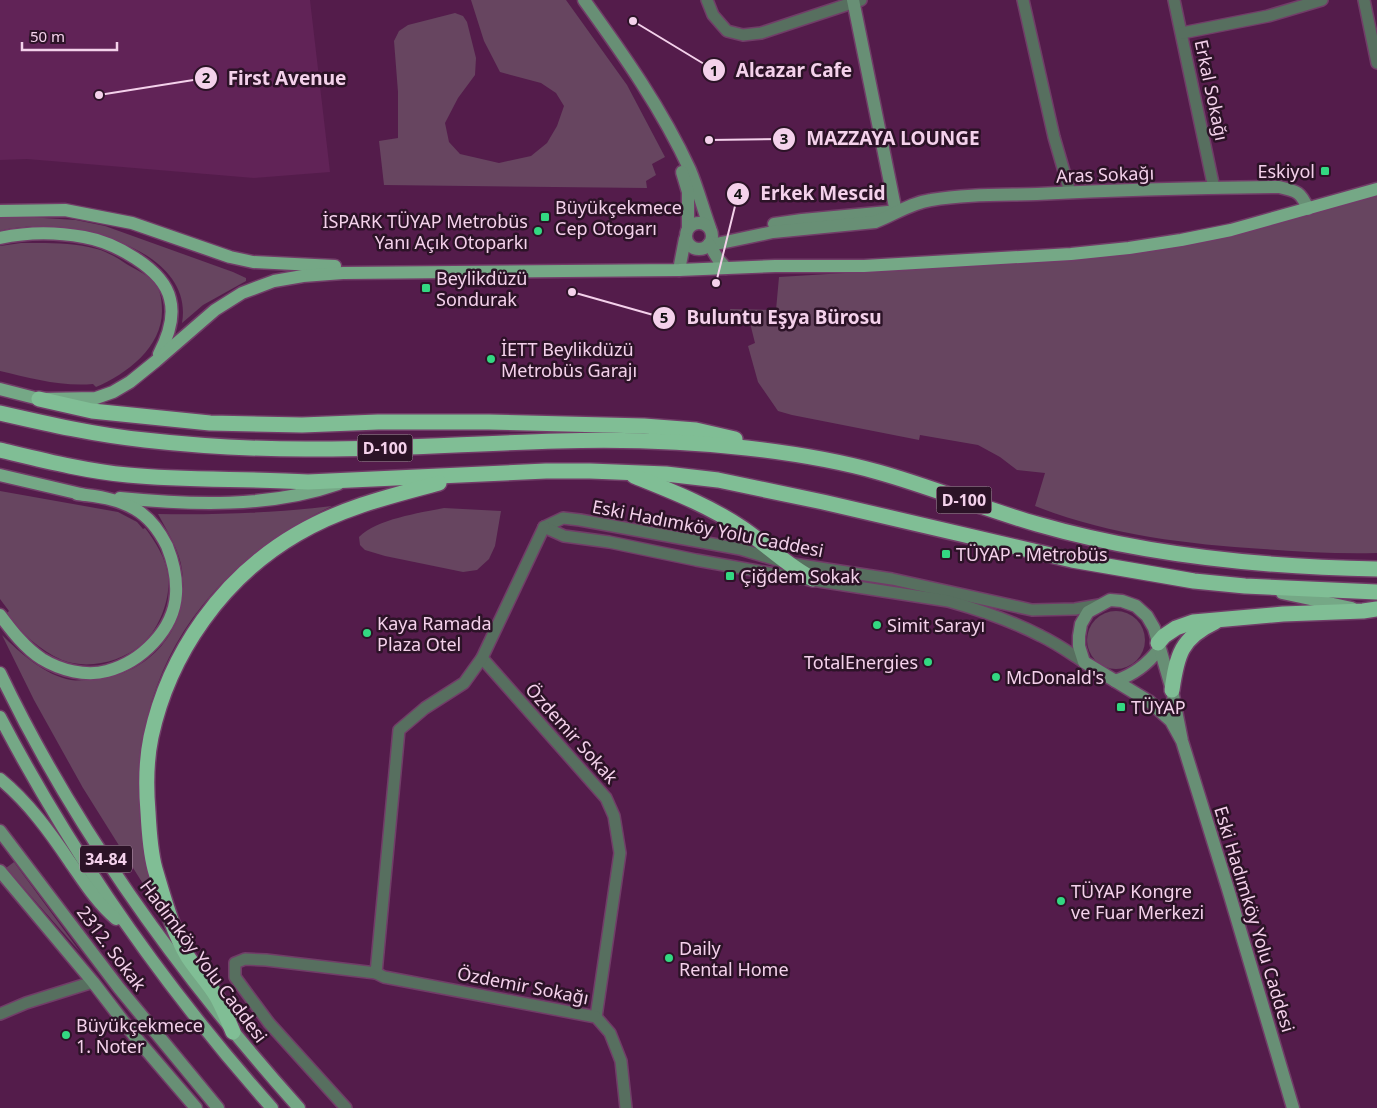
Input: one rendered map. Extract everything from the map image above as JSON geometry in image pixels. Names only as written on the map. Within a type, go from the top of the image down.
[{"type":"highway","points":[[39,399],[92,411],[210,424],[302,425],[378,422],[489,422],[644,426],[696,430],[752,443],[772,451]]},
{"type":"highway","name":"D-100","points":[[0,414],[142,440],[257,448],[361,449],[605,440],[681,443],[772,451],[836,461],[880,472],[1035,524],[1108,542],[1187,556],[1232,561],[1377,569]]},
{"type":"highway","name":"D-100","points":[[0,450],[35,459],[127,475],[213,479],[308,482],[563,471],[666,474],[718,480],[861,510],[1072,560],[1194,581],[1245,586],[1377,592]]},
{"type":"highway","points":[[624,472],[704,505],[742,528],[813,579]]},
{"type":"highway","points":[[233,1032],[216,996],[189,959],[177,934],[155,867],[149,833],[147,780],[151,736],[160,705],[184,648],[202,620],[237,580],[270,551],[298,533],[334,514],[478,474]]},
{"type":"highway","points":[[1159,646],[1164,636],[1176,628],[1193,622],[1283,614],[1372,611]]},
{"type":"highway","points":[[1172,690],[1176,662],[1188,641],[1205,627],[1226,618]]},
{"type":"main road","points":[[0,389],[39,399],[96,398],[113,392],[130,382],[215,310],[242,293],[274,281],[302,276],[343,273],[679,270],[775,266],[864,266],[1071,254],[1129,248],[1231,230],[1377,189]]},
{"type":"main road","points":[[0,211],[65,210],[132,223],[212,251],[253,262],[331,266],[387,273]]},
{"type":"main road","points":[[0,238],[43,234],[86,237],[127,253],[143,264],[166,287],[172,313],[170,330],[156,361]]},
{"type":"main road","points":[[0,475],[77,494],[149,501],[227,503],[267,500],[303,494],[348,480]]},
{"type":"main road","points":[[0,615],[29,649],[43,660],[80,673],[107,672],[125,664],[151,647],[161,634],[173,609],[176,595],[175,570],[164,539],[154,526],[134,508],[100,496],[77,494]]},
{"type":"main road","points":[[1245,586],[1372,611]]},
{"type":"main road","name":"Hadımköy Yolu Caddesi","points":[[0,673],[61,786],[102,853],[155,930],[233,1032],[299,1108]]},
{"type":"main road","name":"34-84","points":[[0,717],[58,820],[132,934],[180,1000],[272,1108]]},
{"type":"main road","points":[[0,779],[25,802],[43,824],[88,888],[108,912],[132,934]]},
{"type":"street","points":[[575,0],[618,61],[658,125],[685,179],[688,192],[686,233],[679,270]]},
{"type":"street","points":[[584,0],[614,40],[659,112],[690,170],[704,209],[718,259],[726,268]]},
{"type":"street","points":[[707,0],[713,15],[727,31],[743,35],[761,33],[856,1],[896,212]]},
{"type":"street","points":[[1023,0],[1054,137],[1070,192]]},
{"type":"street","name":"Erkal Sokağı","points":[[1174,0],[1214,188]]},
{"type":"street","points":[[1182,32],[1268,16],[1322,0]]},
{"type":"street","points":[[1364,0],[1377,63]]},
{"type":"street","name":"Aras Sokağı","points":[[711,237],[716,244],[773,232],[875,222],[911,205],[930,200],[1070,192],[1280,187],[1294,190],[1302,195],[1308,209]]},
{"type":"street","points":[[687,205],[699,204],[704,209]]},
{"type":"street","points":[[686,233],[693,223],[700,223],[711,237]]},
{"type":"street","points":[[686,233],[690,246],[697,249],[711,237]]},
{"type":"street","name":"Eski Hadımköy Yolu Caddesi","points":[[544,527],[564,518],[740,549],[787,562],[892,579],[1032,610],[1075,609],[1101,604],[1110,600],[1122,601],[1136,606],[1148,616],[1154,628],[1172,690],[1182,741],[1293,1108]]},
{"type":"street","points":[[376,973],[399,730],[425,708],[464,683],[482,658],[544,527]]},
{"type":"street","name":"Eski Hadımköy Yolu Caddesi","points":[[544,527],[564,536],[609,542],[696,560],[948,601],[1000,618],[1043,636],[1150,702],[1171,721],[1182,741]]},
{"type":"street","points":[[696,560],[702,548],[709,543]]},
{"type":"street","points":[[891,591],[892,579]]},
{"type":"street","points":[[1084,662],[1079,646],[1081,624],[1088,612],[1101,604]]},
{"type":"street","points":[[1115,681],[1134,673],[1154,657],[1159,646]]},
{"type":"street","name":"Özdemir Sokak","points":[[482,658],[606,798],[614,816],[620,853],[596,1017]]},
{"type":"street","name":"2312. Sokak","points":[[1,837],[119,988],[218,1108]]},
{"type":"street","name":"2312. Sokak","points":[[0,871],[93,982],[136,1038],[196,1108]]},
{"type":"street","name":"Özdemir Sokağı","points":[[346,1108],[270,1023],[235,977],[235,963],[245,959],[376,973],[384,977],[596,1017],[610,1033],[621,1061],[626,1108]]},
{"type":"street","points":[[0,1014],[26,1003],[93,982]]},
{"type":"shaded area","points":[[0,0],[310,0],[330,172],[254,178],[27,159],[0,160]]},
{"type":"shaded area","points":[[471,0],[566,0],[627,85],[665,157],[652,164],[656,175],[646,181],[647,188],[384,185],[379,141],[398,138],[398,92],[394,41],[399,31],[408,25],[455,13],[463,16],[467,22],[476,58],[475,75],[458,98],[445,123],[449,142],[460,154],[499,163],[531,156],[547,143],[557,126],[564,106],[556,93],[541,83],[500,72],[484,41]]},
{"type":"shaded area","points":[[1377,196],[1377,553],[1292,551],[1234,547],[1176,541],[1119,531],[1063,516],[1035,506],[1045,473],[1017,470],[1000,457],[978,445],[920,435],[919,440],[778,411],[758,382],[748,346],[755,343],[748,315],[732,317],[730,309],[776,310],[779,277],[1091,258],[1175,248],[1263,228]]},
{"type":"shaded area","points":[[27,217],[76,220],[105,226],[233,272],[246,278],[246,281],[203,305],[182,323],[180,296],[167,273],[145,255],[117,241],[86,232],[54,227],[24,227],[0,231],[0,218]]},
{"type":"shaded area","points":[[21,243],[69,244],[97,249],[113,256],[150,279],[158,288],[162,311],[156,336],[141,358],[119,375],[96,387],[93,384],[81,385],[46,381],[0,371],[0,246]]},
{"type":"shaded area","points":[[0,491],[118,512],[137,522],[143,529],[145,528],[156,544],[167,569],[168,594],[158,623],[141,645],[124,656],[103,663],[72,663],[46,651],[31,640],[12,621],[6,614],[9,611],[0,599]]},
{"type":"shaded area","points":[[332,506],[290,529],[252,556],[219,587],[191,621],[169,659],[152,700],[142,746],[139,808],[154,896],[150,895],[83,788],[34,700],[2,635],[16,649],[34,662],[62,678],[86,680],[108,677],[128,671],[145,661],[160,648],[171,631],[179,613],[183,592],[181,563],[173,541],[158,514],[245,513]]},
{"type":"shaded area","points":[[444,508],[501,511],[495,546],[489,559],[477,570],[463,572],[385,556],[365,550],[360,545],[359,537],[387,521]]},
{"type":"shaded area","points":[[1116,611],[1127,613],[1137,619],[1143,629],[1145,640],[1143,651],[1137,661],[1127,667],[1116,669],[1105,667],[1095,661],[1089,651],[1087,640],[1089,629],[1095,619],[1105,613]]},
{"type":"shaded area","points":[[14,862],[81,953],[6,868]]},
{"type":"place","name":"Alcazar Cafe","points":[[633,21]]},
{"type":"place","name":"First Avenue","points":[[99,95]]},
{"type":"place","name":"MAZZAYA LOUNGE","points":[[709,140]]},
{"type":"place","name":"Eskiyol","points":[[1325,171]]},
{"type":"place","name":"Büyükçekmece Cep Otogarı","points":[[545,217]]},
{"type":"place","name":"İSPARK TÜYAP Metrobüs Yanı Açık Otoparkı","points":[[538,231]]},
{"type":"place","name":"Erkek Mescid","points":[[716,283]]},
{"type":"place","name":"Beylikdüzü Sondurak","points":[[426,288]]},
{"type":"place","name":"Buluntu Eşya Bürosu","points":[[572,292]]},
{"type":"place","name":"İETT Beylikdüzü Metrobüs Garajı","points":[[491,359]]},
{"type":"place","name":"TÜYAP - Metrobüs","points":[[946,554]]},
{"type":"place","name":"Çiğdem Sokak","points":[[730,576]]},
{"type":"place","name":"Simit Sarayı","points":[[877,625]]},
{"type":"place","name":"Kaya Ramada Plaza Otel","points":[[367,633]]},
{"type":"place","name":"TotalEnergies","points":[[928,662]]},
{"type":"place","name":"McDonald's","points":[[996,677]]},
{"type":"place","name":"TÜYAP","points":[[1121,707]]},
{"type":"place","name":"TÜYAP Kongre ve Fuar Merkezi","points":[[1061,901]]},
{"type":"place","name":"Daily Rental Home","points":[[669,958]]},
{"type":"place","name":"Büyükçekmece 1. Noter","points":[[66,1035]]}]
